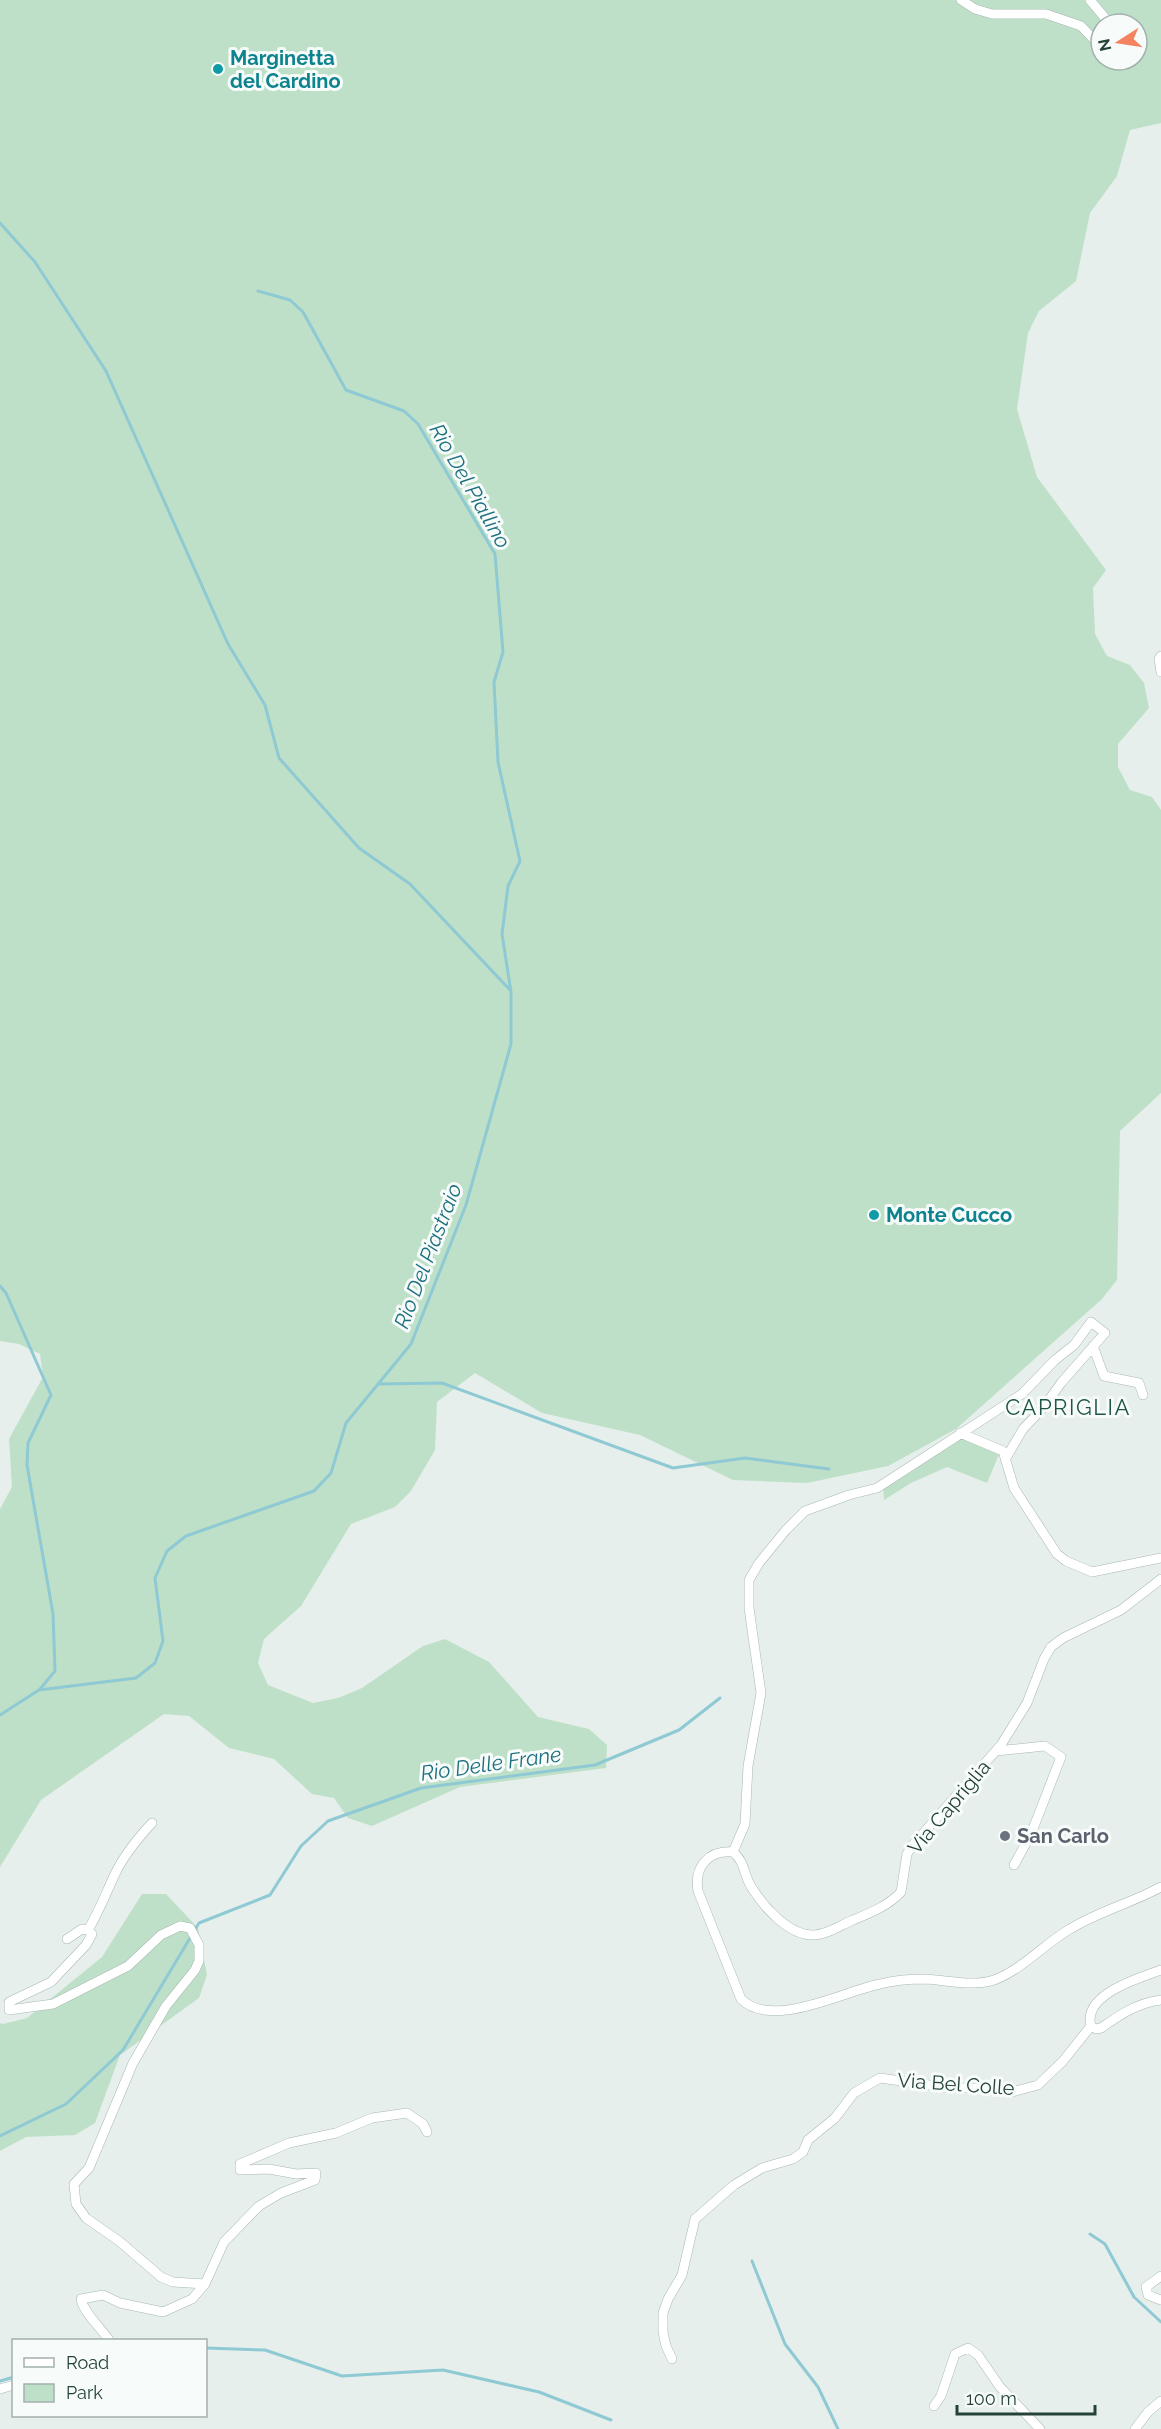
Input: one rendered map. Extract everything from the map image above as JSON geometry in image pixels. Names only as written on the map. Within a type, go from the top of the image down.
[{"type":"street","points":[[960,0],[975,9],[992,14],[1046,14],[1081,26],[1089,34]]},
{"type":"street","points":[[1090,0],[1100,12]]},
{"type":"street","points":[[1161,656],[1159,659],[1161,672]]},
{"type":"street","points":[[1006,1458],[1023,1429],[1105,1333],[1091,1322],[1074,1345],[1055,1360],[1022,1394],[877,1488],[849,1495],[805,1511],[759,1563],[749,1580],[749,1608],[761,1693],[748,1766],[745,1824],[733,1852],[714,1854],[701,1864],[697,1880],[698,1892],[736,1989],[746,2004],[760,2009],[786,2010],[897,1981],[980,1982],[996,1979],[1038,1954],[1067,1930],[1161,1887]]},
{"type":"street","points":[[1093,1346],[1104,1376],[1139,1383],[1143,1395]]},
{"type":"street","points":[[960,1433],[1003,1451],[1014,1488],[1057,1554],[1066,1561],[1092,1572],[1161,1558]]},
{"type":"street","name":"Via Capriglia","points":[[733,1852],[741,1859],[750,1886],[782,1922],[807,1934],[820,1934],[872,1912],[897,1896],[902,1887],[910,1847],[996,1751],[1027,1703],[1051,1647],[1063,1638],[1121,1610],[1161,1579]]},
{"type":"street","points":[[996,1751],[1045,1746],[1060,1757],[1031,1834],[1014,1865]]},
{"type":"street","points":[[88,1930],[102,1907],[116,1872],[137,1839],[152,1823]]},
{"type":"street","points":[[67,1939],[82,1929],[92,1934],[86,1945],[51,1982],[9,2002],[9,2010],[53,2004],[128,1966],[161,1935],[180,1926],[190,1928],[199,1945],[199,1961],[195,1970],[166,2006],[137,2055],[89,2168],[74,2184],[76,2204],[86,2218],[119,2241],[161,2277],[173,2282],[205,2284]]},
{"type":"street","points":[[1161,1970],[1110,1991],[1092,2011],[1091,2026],[1096,2029],[1101,2028],[1128,2010],[1144,2003],[1161,2000]]},
{"type":"street","name":"Via Bel Colle","points":[[672,2359],[663,2332],[663,2313],[682,2275],[690,2251],[695,2219],[734,2185],[762,2168],[793,2159],[803,2152],[808,2140],[836,2118],[854,2093],[880,2078],[950,2088],[990,2088],[1012,2092],[1038,2085],[1062,2061],[1091,2026]]},
{"type":"street","points":[[108,2339],[99,2325],[82,2308],[81,2299],[103,2295],[120,2303],[163,2312],[192,2299],[205,2284],[224,2242],[259,2206],[281,2193],[315,2180],[316,2173],[296,2174],[268,2169],[240,2170],[240,2164],[289,2143],[336,2133],[372,2118],[407,2113],[423,2124],[427,2132]]},
{"type":"street","points":[[1161,2276],[1146,2288],[1148,2295],[1161,2300]]},
{"type":"street","points":[[934,2406],[941,2396],[955,2354],[968,2348],[978,2355],[1000,2387],[1040,2429]]},
{"type":"street","points":[[1135,2429],[1148,2412],[1161,2402]]},
{"type":"green space","points":[[0,0],[1161,0],[1161,123],[1130,130],[1117,176],[1090,213],[1076,281],[1039,311],[1028,333],[1017,409],[1037,477],[1106,570],[1093,588],[1095,634],[1107,656],[1130,665],[1144,683],[1149,708],[1118,744],[1118,767],[1130,790],[1152,797],[1161,810],[1161,1093],[1120,1131],[1117,1280],[1102,1299],[956,1429],[888,1466],[807,1483],[733,1480],[640,1435],[542,1413],[475,1373],[437,1402],[435,1450],[411,1491],[395,1507],[351,1524],[301,1606],[264,1639],[258,1663],[268,1685],[313,1703],[338,1698],[362,1688],[423,1646],[445,1639],[489,1662],[538,1717],[589,1729],[607,1745],[606,1768],[460,1787],[372,1826],[348,1818],[334,1798],[312,1794],[274,1759],[229,1748],[189,1716],[164,1714],[41,1800],[0,1867],[0,1509],[12,1487],[9,1439],[43,1377],[40,1354],[19,1344],[0,1341]]},
{"type":"green space","points":[[960,1436],[1000,1452],[987,1483],[947,1467],[911,1483],[884,1500],[883,1486]]},
{"type":"green space","points":[[142,1894],[166,1894],[198,1928],[207,1975],[199,1998],[120,2055],[95,2123],[75,2135],[26,2137],[0,2151],[0,2023],[27,2018],[102,1957]]},
{"type":"waterway","points":[[0,223],[35,262],[106,371],[228,644],[265,705],[279,758],[359,848],[410,884],[510,990]]},
{"type":"waterway","name":"Rio Del Piastraio","points":[[0,1715],[39,1690],[136,1678],[155,1663],[163,1641],[155,1578],[167,1551],[186,1536],[314,1491],[331,1473],[346,1423],[411,1344],[466,1205],[511,1044],[511,992],[502,934],[508,886],[520,861],[498,762],[494,682],[503,652],[495,554],[418,424],[404,411],[346,390],[303,312],[290,300],[258,291]]},
{"type":"waterway","points":[[0,1286],[6,1293],[51,1395],[28,1443],[27,1465],[53,1614],[55,1671],[40,1689]]},
{"type":"waterway","points":[[379,1384],[442,1383],[673,1468],[745,1458],[829,1469]]},
{"type":"waterway","name":"Rio Delle Frane","points":[[0,2136],[66,2104],[123,2050],[199,1923],[270,1895],[301,1846],[328,1821],[421,1788],[595,1765],[679,1730],[720,1698]]},
{"type":"waterway","points":[[1090,2234],[1105,2244],[1134,2297],[1161,2322]]},
{"type":"waterway","points":[[752,2261],[785,2344],[818,2387],[838,2429]]},
{"type":"waterway","points":[[207,2348],[265,2350],[342,2376],[443,2370],[539,2392],[611,2420]]},
{"type":"waterway","points":[[0,2381],[12,2378]]},
{"type":"place","name":"Marginetta del Cardino","points":[[218,69]]},
{"type":"place","name":"Monte Cucco","points":[[874,1215]]},
{"type":"place","name":"San Carlo","points":[[1005,1836]]},
{"type":"district","name":"CAPRIGLIA","points":[[1068,1407]]},
{"type":"water label","name":"Rio Del Piallino","points":[[470,486]]}]
